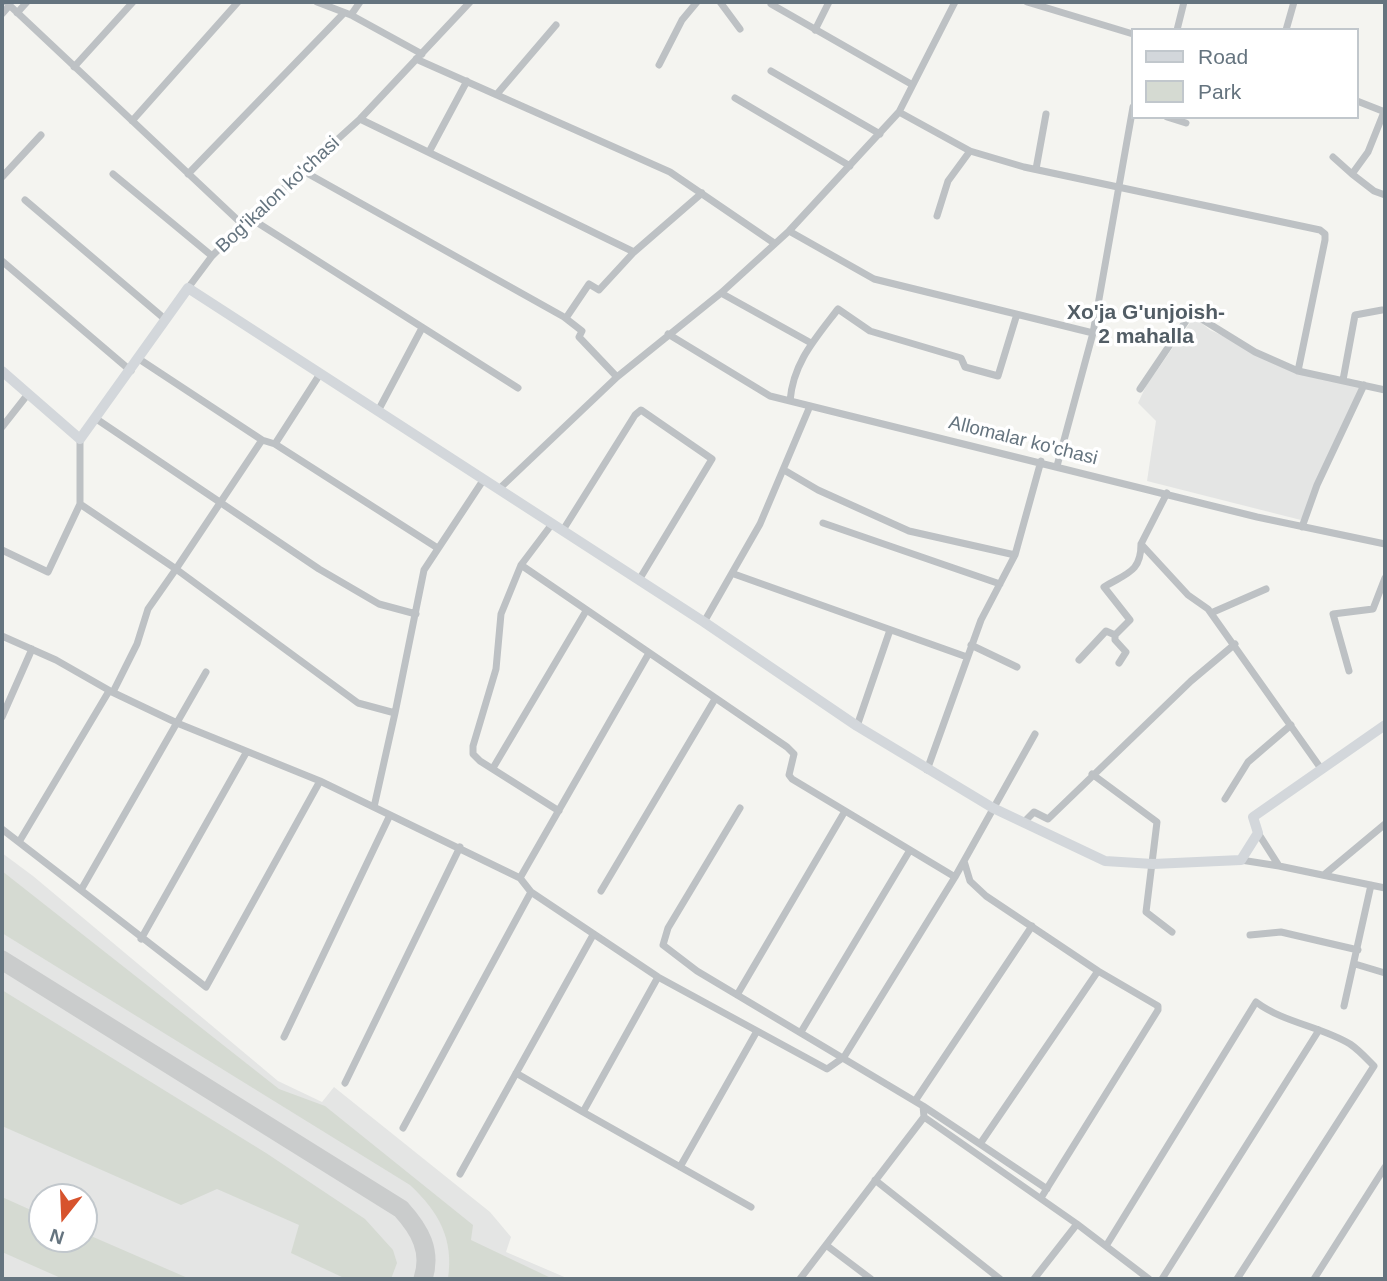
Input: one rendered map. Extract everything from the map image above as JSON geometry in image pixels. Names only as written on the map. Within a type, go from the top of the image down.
[{"type":"street","points":[[17,13],[27,2]]},
{"type":"street","points":[[74,67],[133,2]]},
{"type":"street","points":[[132,121],[238,2]]},
{"type":"street","points":[[317,2],[347,14],[419,57],[670,172],[774,243]]},
{"type":"street","points":[[188,174],[360,2]]},
{"type":"street","name":"Bog'ikalon ko'chasi","points":[[80,439],[212,256],[360,118],[470,2]]},
{"type":"street","points":[[659,65],[682,20],[697,2]]},
{"type":"street","points":[[720,2],[740,29]]},
{"type":"street","points":[[815,30],[829,2]]},
{"type":"street","points":[[499,489],[617,377],[721,293],[789,231],[880,134],[899,111],[955,2]]},
{"type":"street","points":[[1027,2],[1132,34]]},
{"type":"street","points":[[1178,28],[1184,2]]},
{"type":"street","points":[[1287,28],[1294,2]]},
{"type":"street","points":[[2,14],[7,4],[243,225]]},
{"type":"street","points":[[771,4],[911,84]]},
{"type":"street","points":[[497,94],[556,24]]},
{"type":"street","points":[[771,71],[880,134]]},
{"type":"street","points":[[429,152],[467,80]]},
{"type":"street","points":[[735,98],[850,166]]},
{"type":"street","points":[[1352,174],[1368,152],[1385,112],[1359,102]]},
{"type":"street","points":[[899,111],[970,151],[1036,170],[1120,186],[1325,234],[1298,371]]},
{"type":"street","points":[[1058,466],[1093,333],[1132,113]]},
{"type":"street","points":[[1036,170],[1046,114]]},
{"type":"street","points":[[360,118],[635,252]]},
{"type":"street","points":[[1173,119],[1186,123]]},
{"type":"street","points":[[2,177],[41,135]]},
{"type":"street","points":[[937,216],[948,181],[970,151]]},
{"type":"street","points":[[1333,158],[1374,191],[1385,195]]},
{"type":"street","points":[[305,172],[566,318],[582,331],[579,337],[617,377]]},
{"type":"street","points":[[113,174],[212,256]]},
{"type":"street","points":[[566,318],[589,285],[599,290],[635,252],[702,193]]},
{"type":"street","points":[[25,200],[166,320]]},
{"type":"street","points":[[250,218],[518,388]]},
{"type":"street","points":[[789,231],[874,279],[1093,333]]},
{"type":"street","points":[[2,261],[131,371]]},
{"type":"street","points":[[188,288],[704,622],[857,726],[993,808],[1105,861],[1153,864],[1241,860],[1325,874],[1385,888]]},
{"type":"street","points":[[721,293],[811,343]]},
{"type":"street","points":[[790,401],[792,378],[811,343],[838,309],[870,331],[961,358],[965,367],[998,376],[1017,314]]},
{"type":"street","points":[[1343,380],[1355,315],[1373,314],[1381,310]]},
{"type":"street","points":[[1140,389],[1188,318],[1195,315],[1255,352],[1298,371],[1385,390]]},
{"type":"street","points":[[378,411],[422,328]]},
{"type":"street","name":"Allomalar ko'chasi","points":[[668,334],[770,396],[1302,527],[1385,544]]},
{"type":"street","points":[[139,359],[262,440],[275,444],[436,547]]},
{"type":"street","points":[[2,371],[80,439],[80,503],[48,572],[2,550]]},
{"type":"street","points":[[275,444],[320,374]]},
{"type":"street","points":[[1302,527],[1317,485],[1364,385]]},
{"type":"street","points":[[2,427],[28,394]]},
{"type":"street","points":[[704,622],[734,574],[784,470],[810,406]]},
{"type":"street","points":[[563,530],[635,415],[641,410],[712,459],[639,580]]},
{"type":"street","points":[[95,418],[379,604],[416,614]]},
{"type":"street","points":[[109,691],[113,692],[137,644],[148,609],[262,440]]},
{"type":"street","points":[[927,770],[971,645],[1015,555],[1041,461]]},
{"type":"street","points":[[784,470],[818,490],[909,531],[1015,555]]},
{"type":"street","points":[[374,807],[424,570],[436,547],[484,478]]},
{"type":"street","points":[[1115,635],[1130,620],[1104,587],[1136,567],[1142,556],[1141,544],[1167,493]]},
{"type":"street","points":[[80,503],[176,569],[358,703],[395,713]]},
{"type":"street","points":[[823,523],[1000,584]]},
{"type":"street","points":[[552,524],[522,565],[501,614],[496,670],[473,746],[474,754],[559,811]]},
{"type":"street","points":[[1141,544],[1188,595],[1210,613],[1235,644],[1322,770]]},
{"type":"street","points":[[522,565],[794,754],[789,775],[792,779],[955,877]]},
{"type":"street","points":[[734,574],[967,657]]},
{"type":"street","points":[[1349,671],[1333,614],[1373,609],[1385,578]]},
{"type":"street","points":[[1210,613],[1266,589]]},
{"type":"street","points":[[493,768],[586,611]]},
{"type":"street","points":[[857,726],[890,630]]},
{"type":"street","points":[[1079,660],[1106,631],[1115,635]]},
{"type":"street","points":[[1115,635],[1115,640],[1126,652],[1119,663]]},
{"type":"street","points":[[2,636],[177,723],[320,781],[520,878],[531,892],[658,978],[827,1069],[844,1057],[955,877],[1035,734]]},
{"type":"street","points":[[1023,823],[1034,812],[1048,820],[1092,774],[1235,644]]},
{"type":"street","points":[[971,645],[1017,667]]},
{"type":"street","points":[[2,717],[32,649]]},
{"type":"street","points":[[520,878],[649,653]]},
{"type":"street","points":[[81,890],[206,672]]},
{"type":"street","points":[[19,842],[109,691]]},
{"type":"street","points":[[601,891],[715,699]]},
{"type":"street","points":[[1225,799],[1248,762],[1291,725]]},
{"type":"street","points":[[1279,866],[1258,833],[1253,817],[1385,725]]},
{"type":"street","points":[[141,939],[246,753]]},
{"type":"street","points":[[1092,774],[1157,822],[1146,912],[1172,932]]},
{"type":"street","points":[[2,829],[206,987],[320,781]]},
{"type":"street","points":[[740,808],[668,928],[663,945],[737,995],[923,1106],[1047,1189]]},
{"type":"street","points":[[737,995],[845,811]]},
{"type":"street","points":[[284,1037],[390,815]]},
{"type":"street","points":[[1325,874],[1385,824]]},
{"type":"street","points":[[1241,860],[1258,833]]},
{"type":"street","points":[[345,1083],[460,848]]},
{"type":"street","points":[[801,1032],[910,850]]},
{"type":"street","points":[[964,861],[970,881],[1098,971],[1157,1006],[1158,1010],[1041,1198]]},
{"type":"street","points":[[1344,1006],[1371,885]]},
{"type":"street","points":[[403,1128],[531,892]]},
{"type":"street","points":[[915,1101],[1032,926]]},
{"type":"street","points":[[1250,935],[1281,932],[1358,950]]},
{"type":"street","points":[[460,1174],[593,935]]},
{"type":"street","points":[[1355,964],[1385,973]]},
{"type":"street","points":[[981,1144],[1098,971]]},
{"type":"street","points":[[583,1112],[658,978]]},
{"type":"street","points":[[1106,1246],[1256,1002],[1275,1016],[1319,1030],[1352,1045],[1374,1066],[1237,1279]]},
{"type":"street","points":[[1162,1279],[1319,1030]]},
{"type":"street","points":[[680,1167],[757,1031]]},
{"type":"street","points":[[516,1073],[751,1206]]},
{"type":"street","points":[[800,1279],[924,1117],[923,1106]]},
{"type":"street","points":[[924,1117],[1041,1198],[1149,1279]]},
{"type":"street","points":[[1314,1279],[1385,1167]]},
{"type":"street","points":[[875,1180],[1000,1279]]},
{"type":"street","points":[[1034,1279],[1077,1224]]},
{"type":"street","points":[[826,1245],[871,1279]]},
{"type":"street","points":[[1132,1279],[1138,1271]]},
{"type":"shaded area","points":[[1194,317],[1210,330],[1304,373],[1361,387],[1301,520],[1147,481],[1156,421],[1138,403],[1146,386]]},
{"type":"shaded area","points":[[2,853],[278,1081],[322,1102],[334,1087],[490,1212],[511,1237],[506,1252],[569,1279],[2,1279]]},
{"type":"green space","points":[[2,871],[279,1089],[325,1106],[473,1225],[471,1240],[553,1279],[448,1279],[449,1251],[442,1227],[429,1205],[410,1185],[2,933]]},
{"type":"green space","points":[[2,990],[266,1153],[365,1219],[393,1250],[397,1263],[391,1279],[346,1279],[291,1253],[299,1225],[217,1189],[181,1205],[2,1126]]},
{"type":"green space","points":[[2,1197],[28,1209],[28,1253],[98,1253],[98,1239],[190,1279],[63,1279],[2,1252]]},
{"type":"taxiway","points":[[2,960],[401,1209],[419,1233],[425,1250],[423,1279]]},
{"type":"district","name":"Xo'ja G'unjoish- 2 mahalla","points":[[1146,325]]}]
